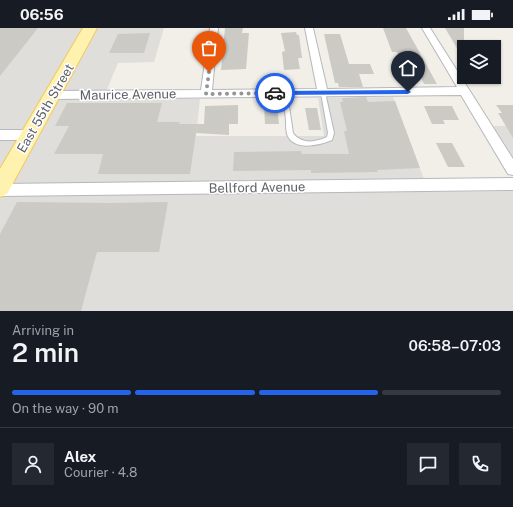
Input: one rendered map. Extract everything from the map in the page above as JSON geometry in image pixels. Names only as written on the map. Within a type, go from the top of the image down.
[{"type":"main road","name":"East 55th Street","points":[[0,189],[90,28]]},
{"type":"street","points":[[206,94],[214,28]]},
{"type":"street","points":[[309,28],[323,93]]},
{"type":"street","points":[[426,28],[513,170]]},
{"type":"street","name":"Maurice Avenue","points":[[53,95],[466,91]]},
{"type":"street","points":[[0,135],[30,135]]},
{"type":"street","name":"Bellford Avenue","points":[[0,189],[513,184]]},
{"type":"lane","points":[[285,93],[290,134],[293,139],[300,143],[308,144],[322,142],[330,138],[331,134],[323,93]]},
{"type":"shaded area","points":[[0,28],[164,28],[154,62],[118,63],[103,99],[200,99],[196,136],[324,136],[318,98],[393,97],[429,192],[513,191],[513,311],[0,311]]},
{"type":"shaded area","points":[[493,126],[513,126],[513,158]]},
{"type":"building","points":[[0,28],[38,28],[0,76]]},
{"type":"building","points":[[225,28],[243,28],[242,33],[249,33],[246,69],[221,70]]},
{"type":"building","points":[[383,28],[406,28],[437,84],[424,84],[413,61],[402,61],[397,52],[392,52]]},
{"type":"building","points":[[445,28],[464,28],[464,40],[457,40],[457,48]]},
{"type":"building","points":[[296,32],[297,35],[299,35],[302,58],[298,58],[300,69],[284,70],[282,52],[285,51],[281,33]]},
{"type":"building","points":[[150,33],[144,53],[109,53],[118,34]]},
{"type":"building","points":[[324,34],[340,34],[349,64],[370,64],[374,74],[359,74],[363,87],[339,87],[338,83],[335,83]]},
{"type":"building","points":[[366,97],[368,102],[395,101],[420,168],[377,170],[378,172],[311,173],[311,170],[233,171],[234,152],[301,151],[302,154],[349,154],[344,131],[347,131],[340,102],[343,102],[342,98]]},
{"type":"building","points":[[67,103],[162,103],[157,122],[180,122],[179,124],[204,124],[205,106],[238,105],[238,124],[229,124],[229,135],[196,133],[190,174],[98,174],[103,154],[54,154],[69,126],[55,126]]},
{"type":"building","points":[[264,105],[277,105],[279,124],[265,124]]},
{"type":"building","points":[[496,105],[513,105],[513,138],[498,113],[502,113]]},
{"type":"building","points":[[424,106],[452,106],[459,120],[443,120],[445,124],[432,124]]},
{"type":"building","points":[[305,108],[317,108],[321,130],[309,130]]},
{"type":"building","points":[[436,143],[452,143],[465,167],[448,167]]},
{"type":"building","points":[[17,202],[168,202],[159,252],[97,252],[81,311],[0,311],[0,234]]},
{"type":"way so far","points":[[209,72],[206,94],[275,93]]},
{"type":"route","points":[[275,93],[408,92]]}]
